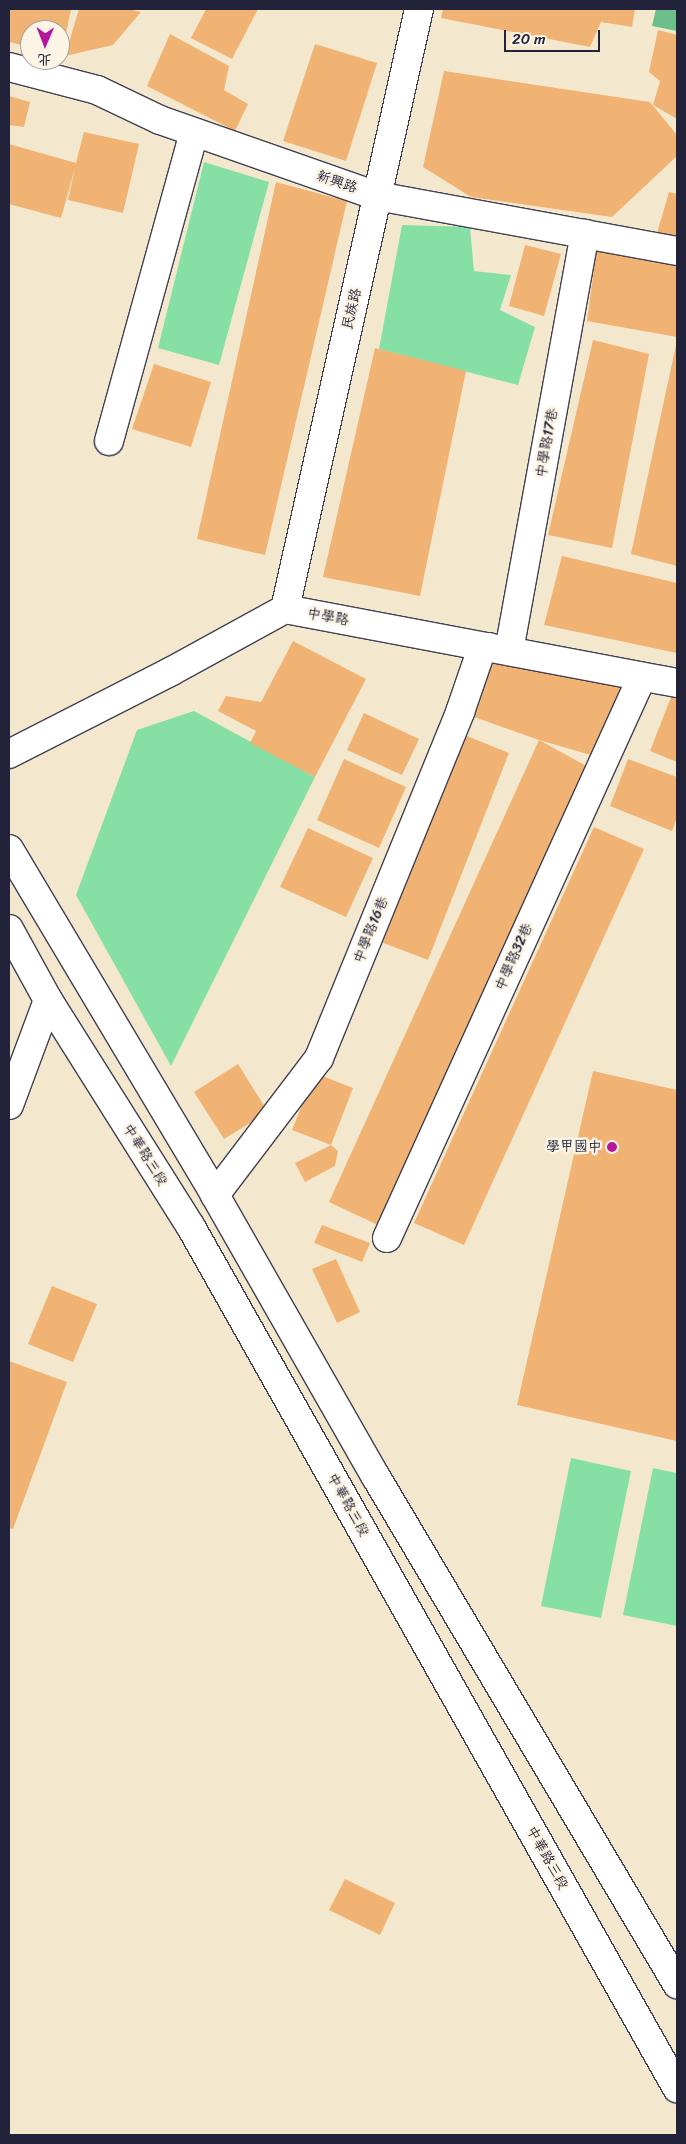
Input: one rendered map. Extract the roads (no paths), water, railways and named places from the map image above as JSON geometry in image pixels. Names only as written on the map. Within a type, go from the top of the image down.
[{"type":"street","name":"民族路","points":[[284,608],[419,9]]},
{"type":"street","name":"新興路","points":[[9,67],[97,90],[160,120],[377,196],[677,251]]},
{"type":"street","points":[[109,441],[194,132]]},
{"type":"street","name":"中學路17巷","points":[[499,649],[585,234]]},
{"type":"street","points":[[9,754],[170,672],[284,608]]},
{"type":"street","name":"中學路","points":[[284,608],[677,683]]},
{"type":"street","name":"中學路16巷","points":[[215,1195],[319,1058],[460,712],[482,648],[499,649]]},
{"type":"street","name":"中學路32巷","points":[[387,1238],[642,677]]},
{"type":"street","points":[[9,849],[215,1195],[376,1477],[677,1984]]},
{"type":"street","name":"中華路三段","points":[[9,929],[48,1000],[191,1227],[677,2088]]},
{"type":"street","points":[[9,1105],[48,1000]]},
{"type":"place","name":"學甲國中","points":[[612,1147]]}]
